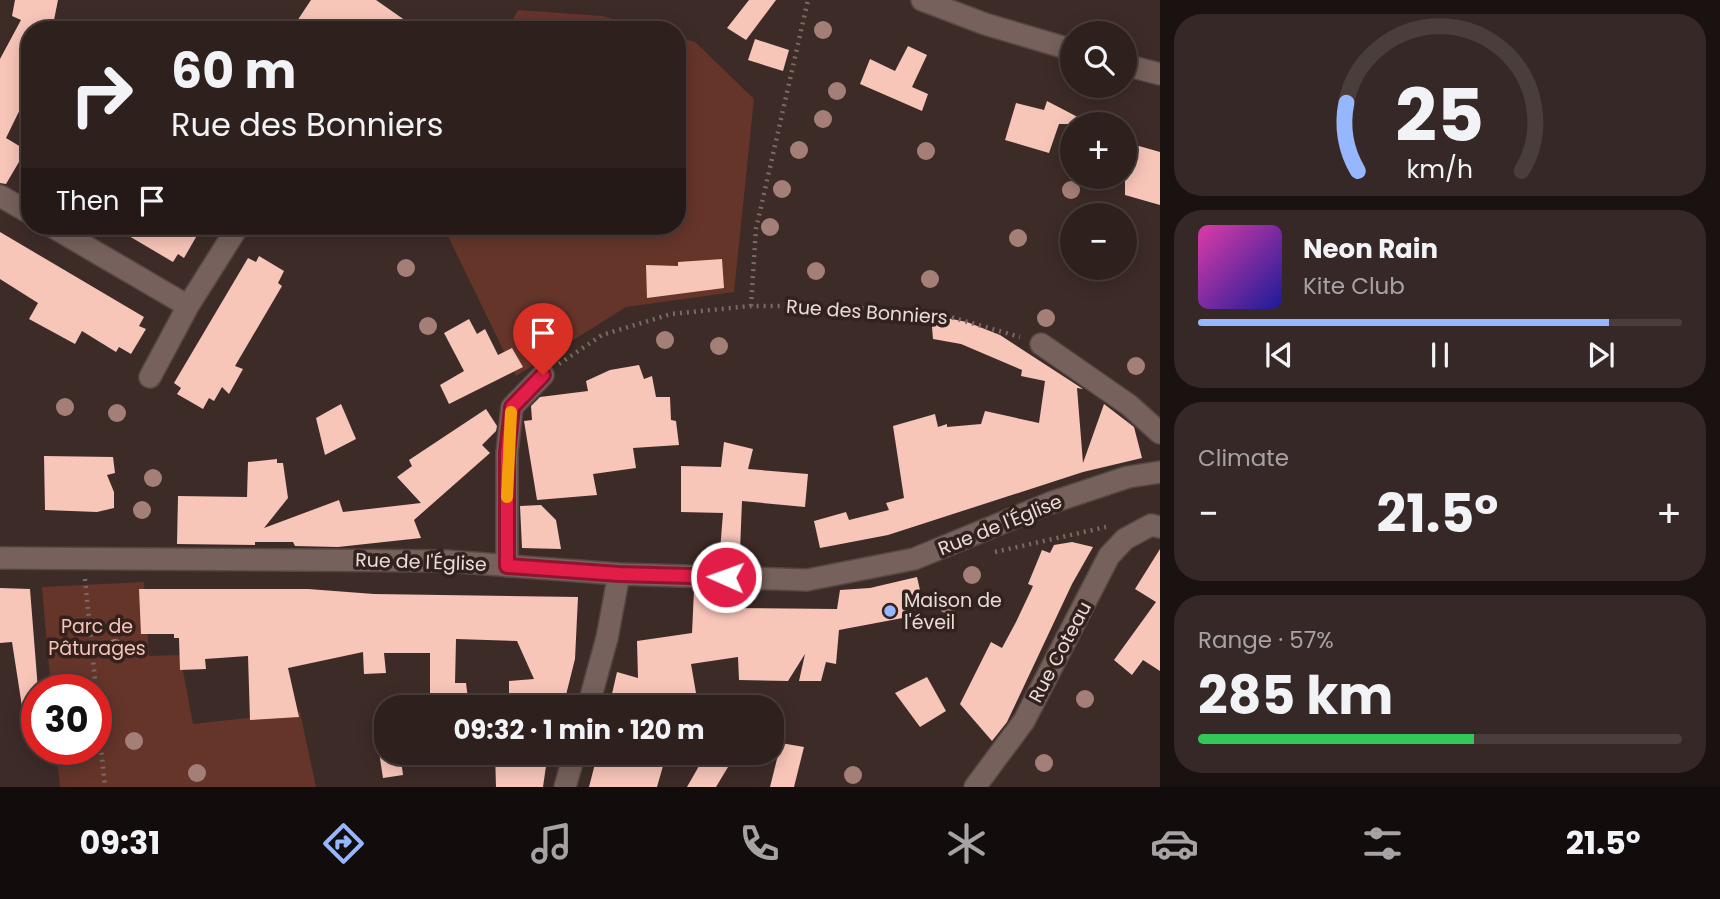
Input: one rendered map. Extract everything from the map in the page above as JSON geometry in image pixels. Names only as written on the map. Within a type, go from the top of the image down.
[{"type":"street","points":[[922,0],[978,22],[1060,46]]},
{"type":"street","points":[[1137,68],[1160,75]]},
{"type":"street","points":[[0,196],[21,208]]},
{"type":"street","points":[[66,235],[188,306]]},
{"type":"street","points":[[150,377],[188,306],[233,235]]},
{"type":"street","points":[[1041,344],[1129,405],[1160,433]]},
{"type":"street","points":[[507,566],[507,453],[512,407],[543,375]]},
{"type":"street","name":"Rue de l'Église","points":[[0,558],[446,561],[619,574],[807,580],[839,576],[914,559],[1050,503],[1128,477],[1160,472]]},
{"type":"street","name":"Rue Coteau","points":[[975,787],[1024,721],[1109,556],[1125,540],[1156,526]]},
{"type":"street","points":[[591,695],[607,638],[619,574]]},
{"type":"street","points":[[565,787],[571,765]]},
{"type":"path","points":[[751,306],[756,229],[808,0]]},
{"type":"path","name":"Rue des Bonniers","points":[[543,375],[602,335],[671,314],[751,306],[835,306],[947,316],[1041,344]]},
{"type":"path","points":[[993,552],[1092,529],[1156,526]]},
{"type":"path","points":[[83,557],[94,674]]},
{"type":"path","points":[[103,765],[105,787]]},
{"type":"green space","points":[[518,10],[602,16],[619,21],[512,21]]},
{"type":"green space","points":[[686,40],[695,42],[754,99],[734,292],[626,307],[516,376],[447,235],[686,235]]},
{"type":"green space","name":"Parc de Pâturages","points":[[144,582],[149,656],[180,655],[193,724],[300,712],[316,787],[60,787],[58,765],[112,765],[112,674],[50,674],[42,587]]},
{"type":"building","points":[[15,0],[58,0],[54,21],[21,21],[21,107],[6,138],[21,147],[21,158],[6,184],[0,183],[0,59],[21,20],[12,16]]},
{"type":"building","points":[[311,0],[376,0],[406,21],[297,21]]},
{"type":"building","points":[[749,0],[776,0],[746,40],[727,28]]},
{"type":"building","points":[[755,39],[789,50],[783,71],[748,60]]},
{"type":"building","points":[[908,46],[927,55],[912,87],[928,94],[922,111],[860,84],[870,59],[895,71]]},
{"type":"building","points":[[1047,101],[1068,112],[1060,112],[1060,124],[1049,153],[1005,140],[1016,103],[1044,110]]},
{"type":"building","points":[[1137,145],[1160,152],[1160,205],[1125,195],[1125,189],[1137,189]]},
{"type":"building","points":[[0,232],[144,317],[139,326],[146,329],[131,354],[119,347],[116,352],[82,331],[75,344],[29,319],[38,303],[0,279]]},
{"type":"building","points":[[127,235],[197,235],[184,258],[178,254],[173,262]]},
{"type":"building","points":[[259,256],[284,271],[278,283],[282,286],[235,366],[243,369],[229,394],[222,387],[214,401],[209,398],[203,409],[177,394],[181,388],[174,383],[248,258],[256,262]]},
{"type":"building","points":[[722,259],[724,288],[647,298],[646,265],[678,266],[678,262]]},
{"type":"building","points":[[931,315],[967,322],[1000,335],[1083,389],[1077,388],[1083,463],[1104,404],[1134,427],[1142,458],[1083,472],[888,535],[820,548],[814,521],[846,512],[849,520],[889,510],[886,503],[904,498],[893,426],[935,414],[938,427],[947,424],[947,427],[981,424],[985,411],[1039,423],[1045,381],[1021,376],[1022,370],[961,344],[933,339]]},
{"type":"building","points":[[469,319],[477,334],[485,329],[498,355],[512,348],[523,367],[449,404],[440,385],[464,371],[444,333]]},
{"type":"building","points":[[639,365],[644,379],[652,376],[656,397],[670,397],[671,420],[676,421],[679,445],[633,448],[636,468],[593,474],[597,495],[537,500],[524,421],[532,420],[531,406],[540,397],[588,391],[586,381],[610,370]]},
{"type":"building","points":[[341,404],[356,439],[325,455],[316,418]]},
{"type":"building","points":[[486,409],[497,426],[496,431],[482,445],[490,453],[414,520],[421,538],[338,547],[295,546],[293,542],[255,542],[255,545],[177,544],[178,496],[247,497],[248,462],[277,459],[277,463],[283,463],[288,498],[264,528],[339,500],[343,512],[421,503],[397,477],[412,466],[409,460]]},
{"type":"building","points":[[724,442],[753,449],[748,469],[808,474],[805,507],[742,501],[740,551],[720,551],[723,513],[681,512],[681,466],[721,467]]},
{"type":"building","points":[[44,456],[113,457],[115,473],[107,475],[114,492],[114,508],[97,512],[45,510]]},
{"type":"building","points":[[541,505],[556,520],[561,549],[522,548],[520,506]]},
{"type":"building","points":[[1072,542],[1093,547],[1072,584],[1007,722],[992,741],[960,704],[991,642],[1002,648],[1016,622],[1033,586],[1028,584],[1042,550],[1050,553],[1054,545]]},
{"type":"building","points":[[1160,549],[1160,671],[1143,660],[1132,675],[1114,660],[1156,602],[1135,589]]},
{"type":"building","points":[[917,577],[922,599],[904,602],[908,617],[839,630],[836,664],[826,662],[821,681],[799,681],[805,654],[788,681],[739,680],[738,657],[691,664],[696,693],[612,695],[617,672],[638,678],[637,641],[692,633],[694,590],[724,590],[724,608],[837,609],[840,590],[870,588]]},
{"type":"building","points":[[0,588],[30,589],[37,674],[21,674],[21,700],[12,642],[0,643]]},
{"type":"building","points":[[139,589],[308,589],[374,594],[578,597],[575,659],[566,695],[509,695],[509,681],[534,679],[517,641],[456,639],[455,683],[466,683],[468,695],[430,695],[430,653],[384,653],[386,673],[364,674],[363,652],[288,668],[299,717],[250,720],[248,656],[205,659],[206,669],[180,670],[179,638],[174,638],[174,634],[141,634]]},
{"type":"building","points":[[927,677],[946,711],[920,727],[895,693]]},
{"type":"building","points":[[784,744],[804,747],[794,787],[770,787],[776,765],[784,765]]},
{"type":"building","points":[[381,765],[402,765],[403,775],[383,778]]},
{"type":"building","points":[[495,765],[546,765],[543,787],[496,787]]},
{"type":"building","points":[[595,765],[663,765],[657,787],[589,787]]},
{"type":"building","points":[[700,765],[729,765],[716,787],[687,787]]},
{"type":"slow traffic","points":[[507,497],[511,412]]},
{"type":"place","name":"Maison de l'éveil","points":[[890,611]]},
{"type":"route","points":[[543,375],[512,407],[507,453],[507,566],[619,574],[726,577]]}]
